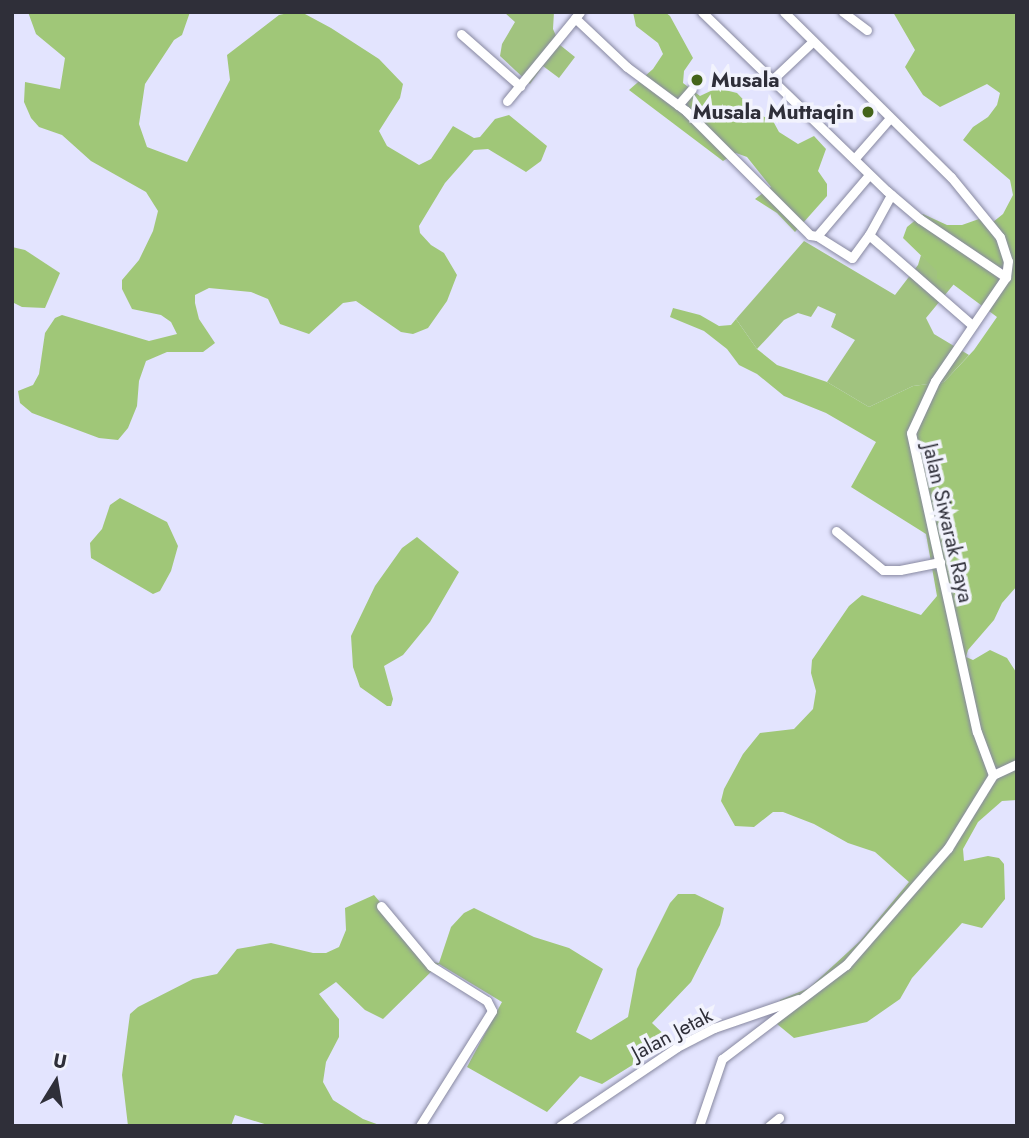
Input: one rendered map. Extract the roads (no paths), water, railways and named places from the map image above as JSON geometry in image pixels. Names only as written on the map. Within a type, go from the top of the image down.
[{"type":"street","points":[[702,12],[891,195],[920,219],[1006,277],[1009,261],[1000,237],[951,177],[784,12]]},
{"type":"street","points":[[843,12],[867,30]]},
{"type":"street","points":[[507,101],[577,15],[627,67],[678,105],[805,231],[852,258],[869,235],[891,195]]},
{"type":"street","points":[[461,34],[520,86]]},
{"type":"street","points":[[773,79],[813,41]]},
{"type":"street","points":[[678,105],[692,89]]},
{"type":"street","points":[[855,158],[890,118]]},
{"type":"street","points":[[817,236],[869,175]]},
{"type":"street","points":[[869,235],[972,325]]},
{"type":"street","name":"Jalan Siwarak Raya","points":[[993,775],[976,732],[911,433],[935,381],[1006,277]]},
{"type":"street","points":[[836,531],[883,570],[900,570],[940,562]]},
{"type":"street","points":[[699,1126],[722,1059],[846,965],[948,848],[993,775],[1017,764]]},
{"type":"street","points":[[381,906],[431,966],[487,1001],[492,1011],[420,1126]]},
{"type":"street","name":"Jalan Jetak","points":[[560,1126],[677,1046],[714,1028],[811,994]]},
{"type":"street","points":[[769,1126],[779,1118]]},
{"type":"place","name":"Musala","points":[[697,80]]},
{"type":"place","name":"Musala Muttaqin","points":[[868,112]]}]
